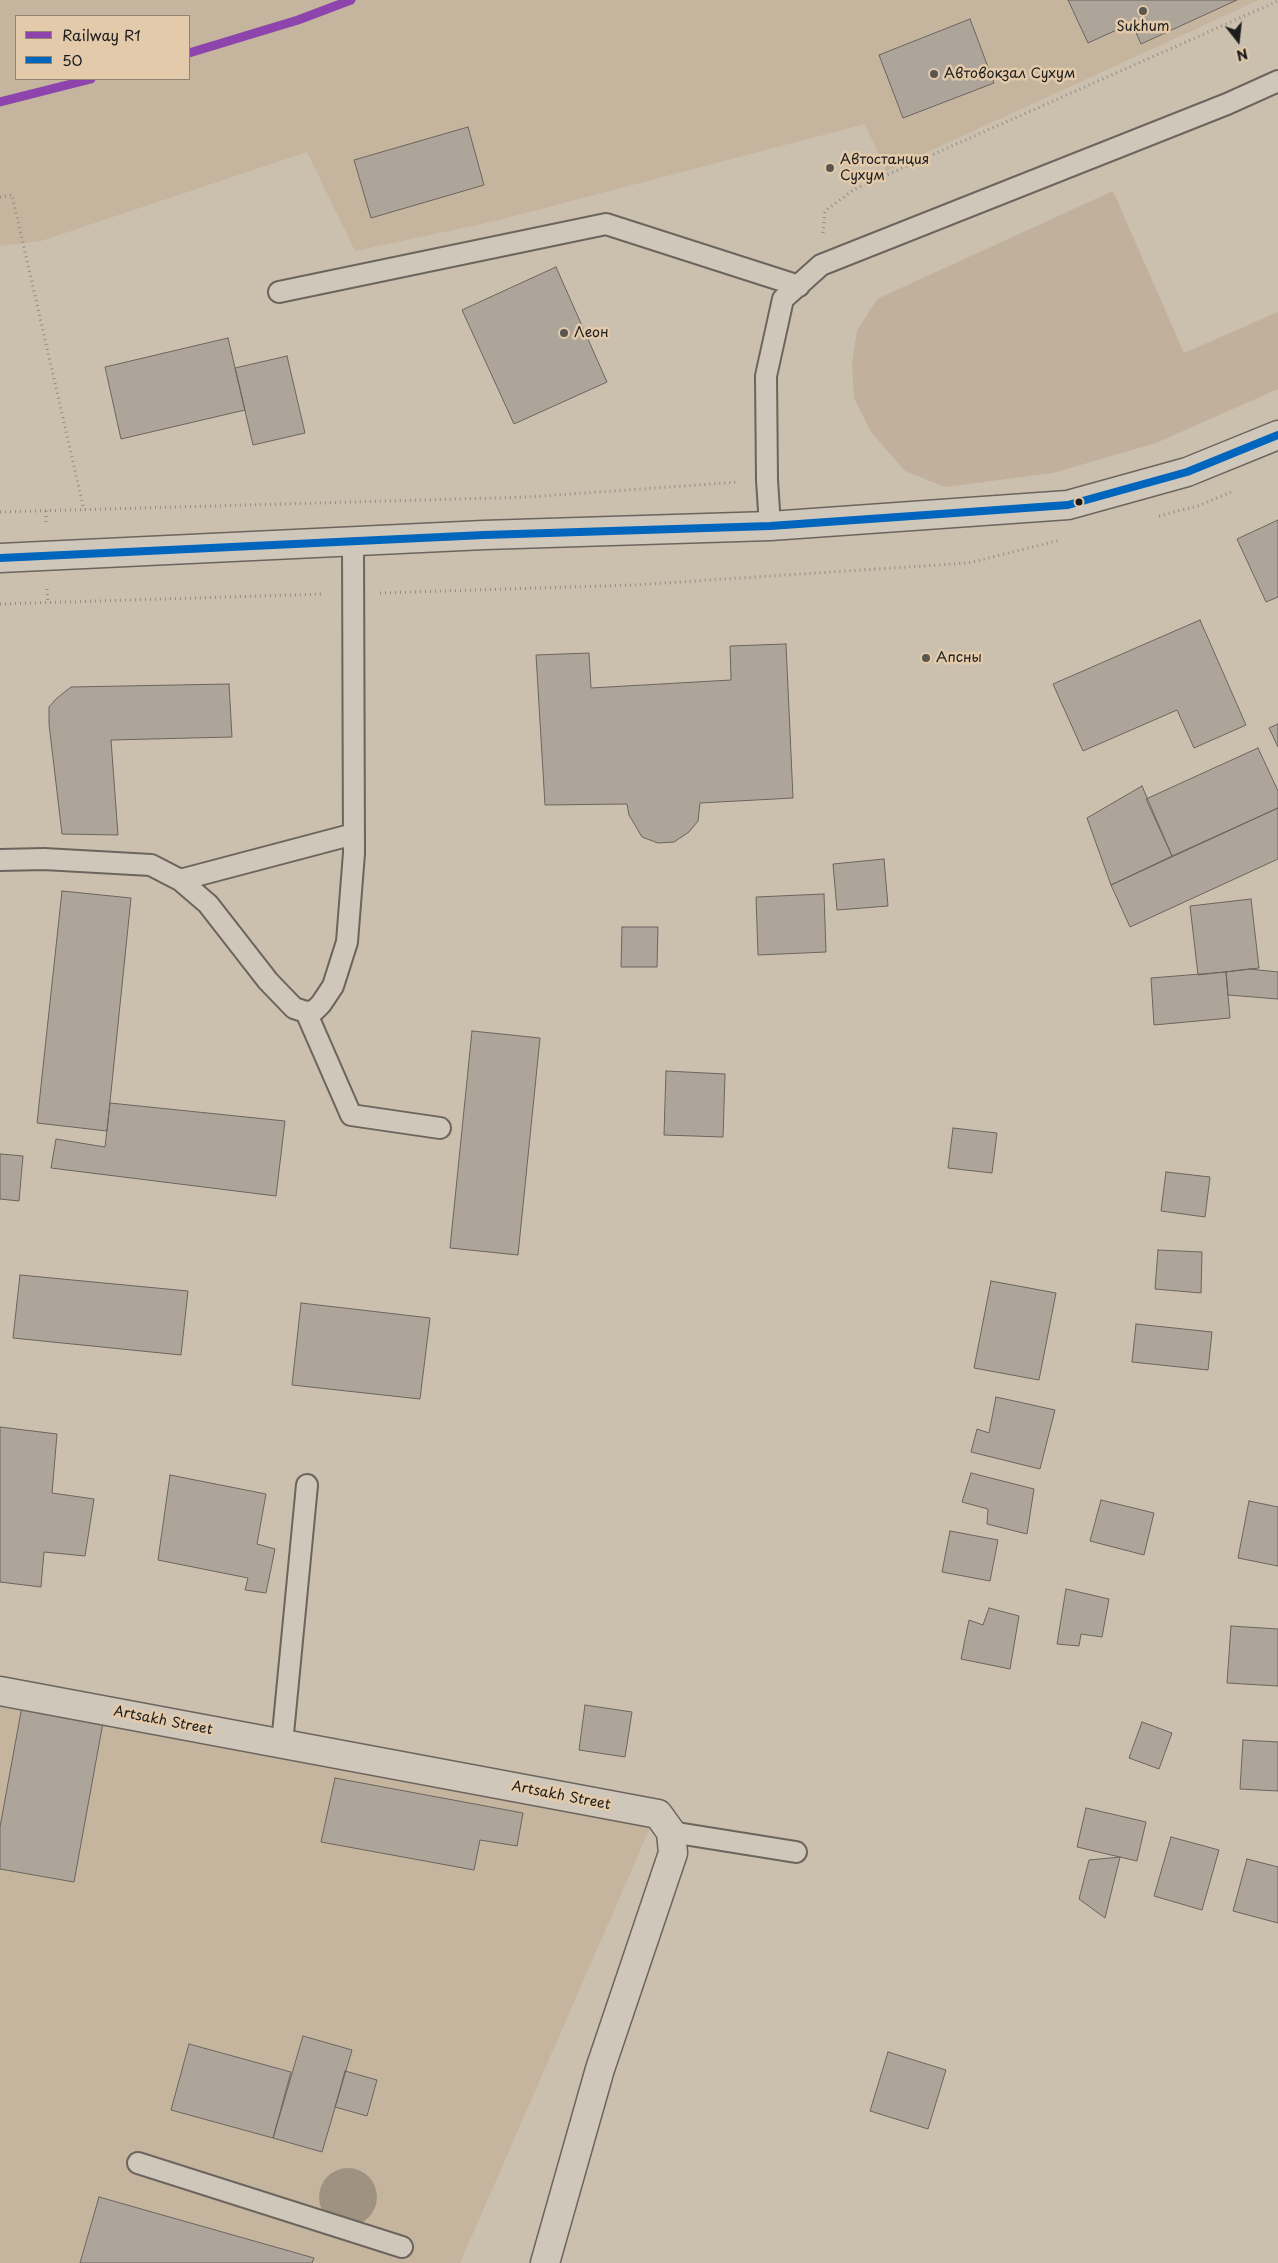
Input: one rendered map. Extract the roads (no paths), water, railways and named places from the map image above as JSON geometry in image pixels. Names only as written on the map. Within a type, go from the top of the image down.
[{"type":"main road","points":[[0,558],[770,526],[1068,504],[1187,472],[1278,435]]},
{"type":"main road","name":"Artsakh Street","points":[[0,1691],[658,1814],[671,1832]]},
{"type":"main road","points":[[545,2263],[600,2069],[673,1853],[671,1832]]},
{"type":"lane","points":[[770,526],[767,480],[766,376],[784,299],[821,265],[1227,104],[1278,81]]},
{"type":"lane","points":[[279,292],[606,224],[799,286]]},
{"type":"lane","points":[[0,860],[44,859],[151,865],[180,880],[208,904],[268,981],[294,1008],[306,1012],[314,1011],[321,1004],[332,986],[347,942],[354,834],[353,542]]},
{"type":"lane","points":[[180,880],[354,834]]},
{"type":"lane","points":[[306,1012],[351,1115],[440,1128]]},
{"type":"lane","points":[[282,1744],[308,1485]]},
{"type":"lane","points":[[671,1832],[796,1852]]},
{"type":"lane","points":[[138,2163],[402,2247]]},
{"type":"rail line","name":"R1","points":[[190,53],[298,20],[351,0]]},
{"type":"rail line","name":"R1","points":[[0,102],[87,80]]},
{"type":"place","name":"Sukhum","points":[[1143,11]]},
{"type":"place","name":"Автовокзал Сухум","points":[[934,74]]},
{"type":"place","name":"Автостанция Сухум","points":[[830,168]]},
{"type":"place","name":"Леон","points":[[564,333]]},
{"type":"place","name":"Апсны","points":[[926,658]]}]
